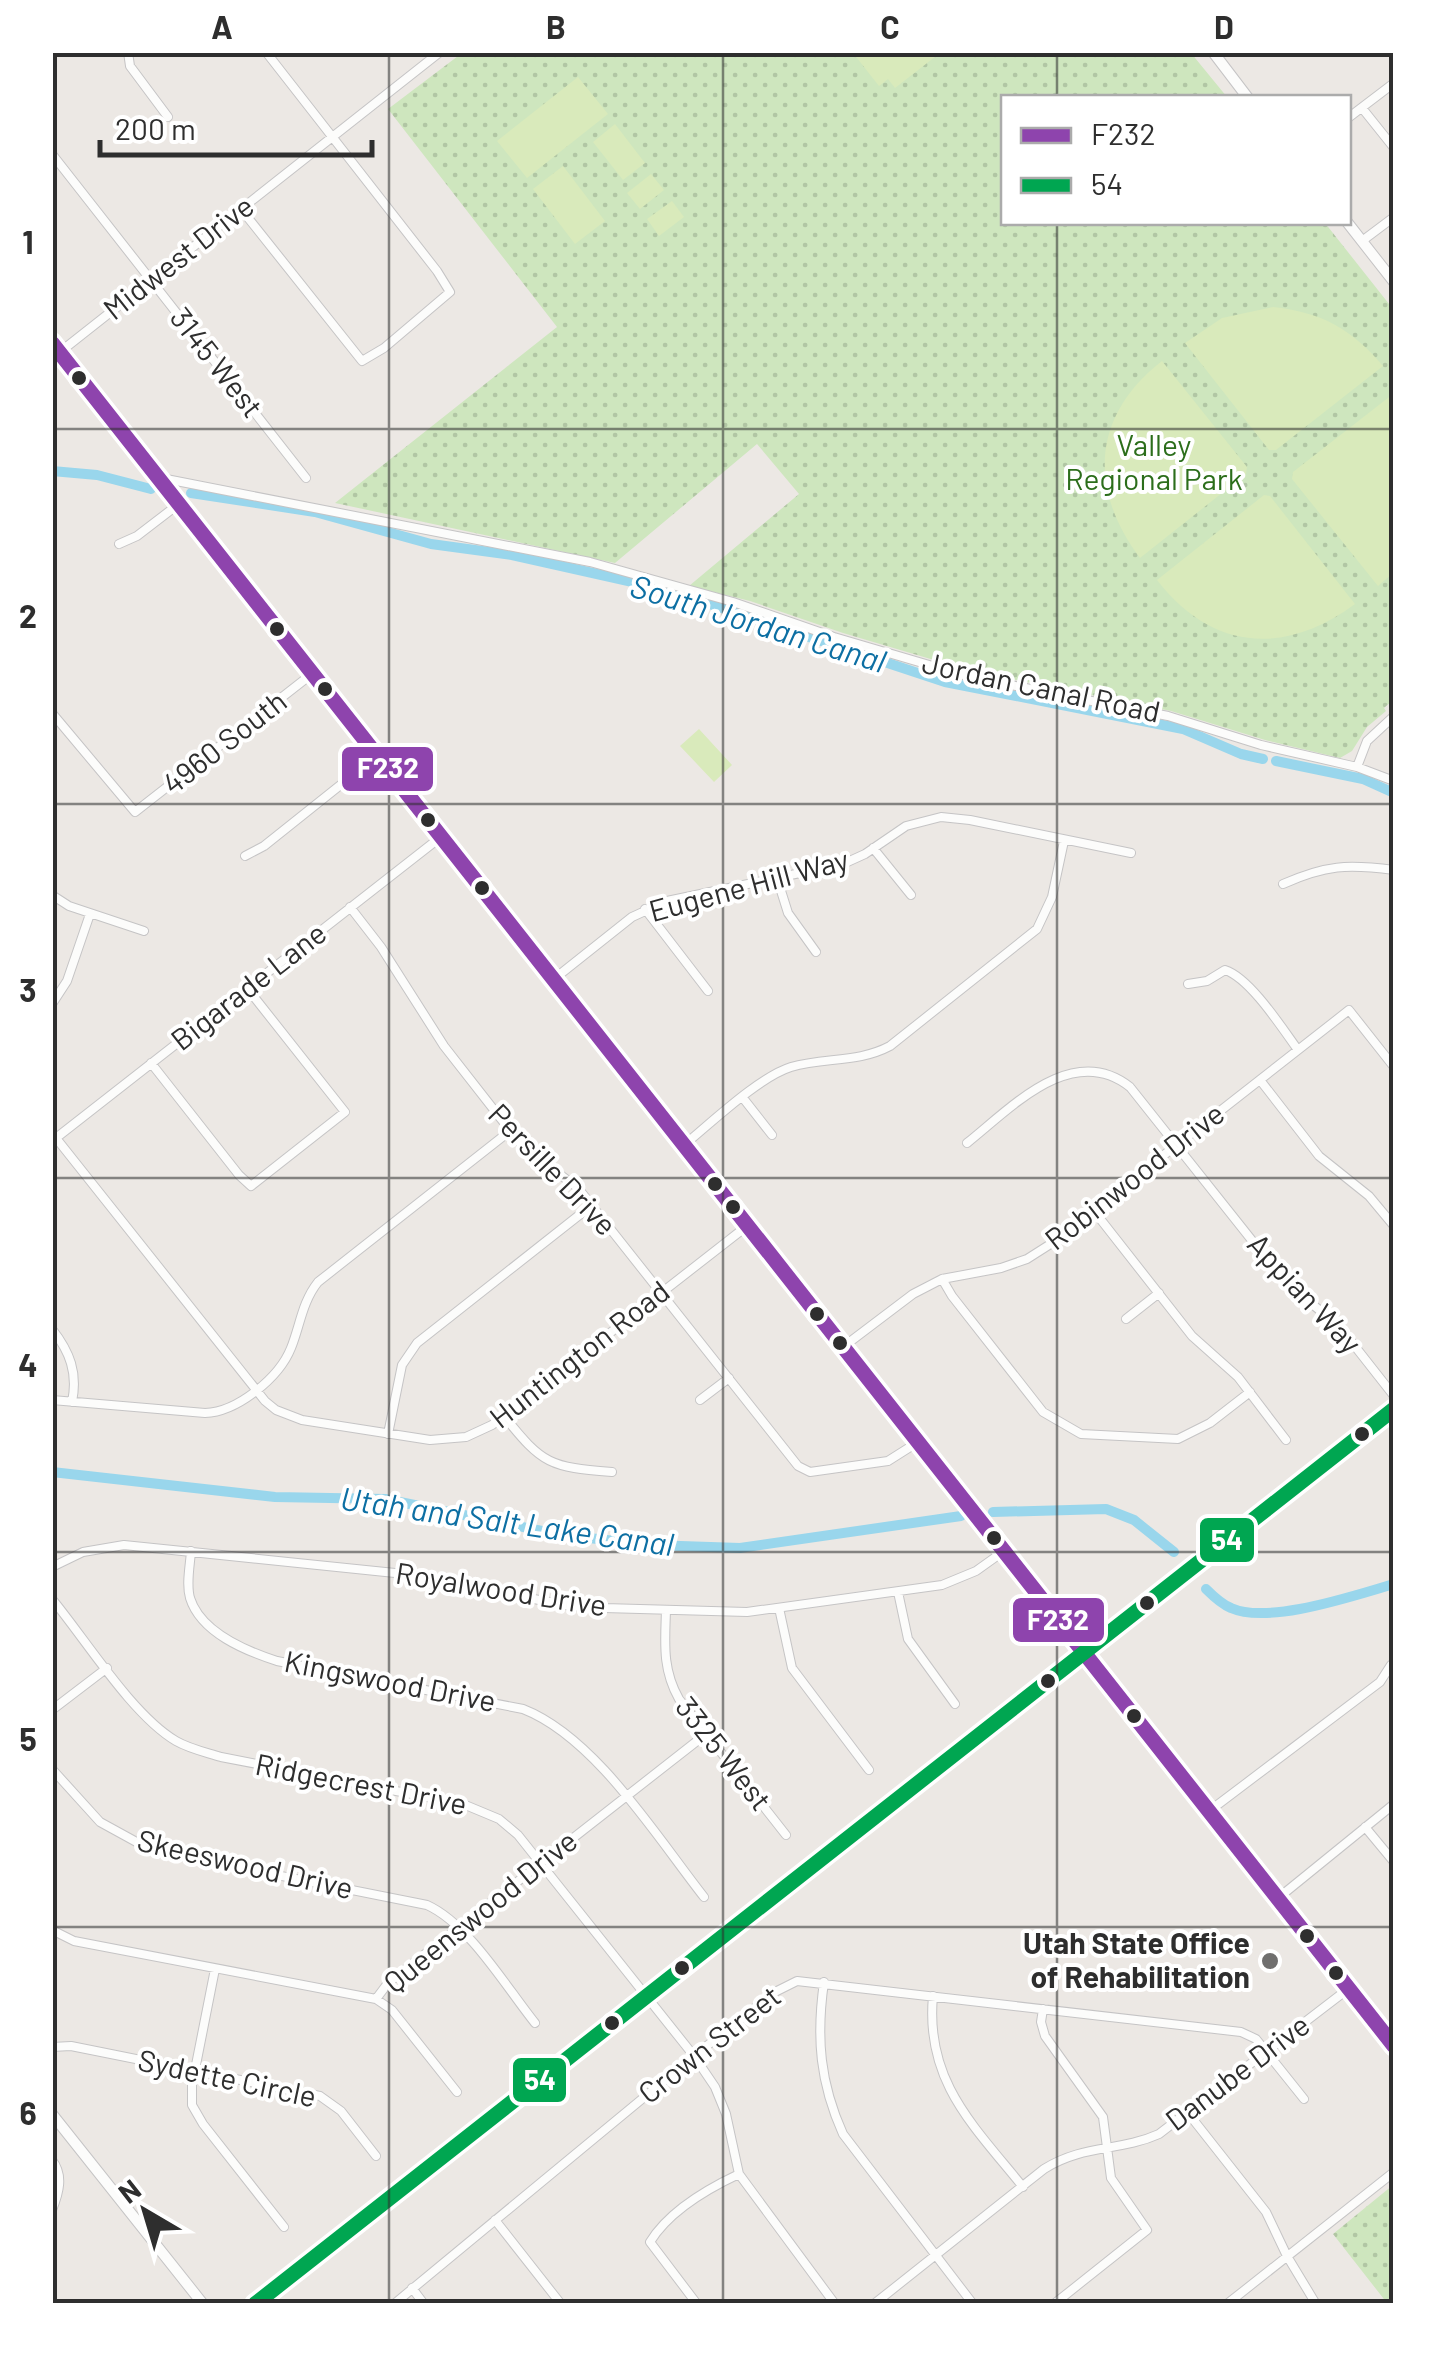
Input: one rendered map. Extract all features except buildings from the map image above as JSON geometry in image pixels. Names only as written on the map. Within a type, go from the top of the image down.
[{"type":"main road","points":[[254,2304],[1394,1409]]},
{"type":"street","points":[[128,52],[130,66],[168,117]]},
{"type":"street","points":[[241,210],[362,361],[450,292],[266,52]]},
{"type":"street","points":[[1212,52],[1246,95]]},
{"type":"street","name":"Midwest Drive","points":[[60,352],[440,53]]},
{"type":"street","points":[[1351,116],[1394,83]]},
{"type":"street","points":[[1362,108],[1394,148]]},
{"type":"street","name":"3145 West","points":[[52,154],[306,478]]},
{"type":"street","points":[[1362,241],[1394,217]]},
{"type":"street","points":[[1349,225],[1394,282]]},
{"type":"street","points":[[52,342],[1394,2047]]},
{"type":"street","name":"Jordan Canal Road","points":[[161,478],[590,562],[733,602],[970,677],[1168,716],[1260,746],[1357,767],[1394,782]]},
{"type":"street","points":[[119,544],[137,536],[180,503]]},
{"type":"street","name":"4960 South","points":[[52,713],[135,812],[314,673]]},
{"type":"street","points":[[1357,767],[1367,741],[1394,716]]},
{"type":"street","points":[[246,856],[378,755]]},
{"type":"street","name":"Eugene Hill Way","points":[[554,979],[645,909],[843,864],[906,826],[942,817],[1131,854]]},
{"type":"street","name":"Bigarade Lane","points":[[54,1136],[442,836]]},
{"type":"street","points":[[684,1144],[785,1069],[873,1055],[1016,947],[1046,914],[1064,840]]},
{"type":"street","points":[[873,848],[911,895]]},
{"type":"street","points":[[1283,884],[1318,868],[1359,865],[1394,870]]},
{"type":"street","points":[[777,878],[794,924],[816,952]]},
{"type":"street","points":[[52,895],[90,914],[144,931]]},
{"type":"street","name":"Persille Drive","points":[[350,907],[402,977],[444,1046],[510,1131],[532,1156],[570,1180],[592,1205],[798,1466],[810,1472],[888,1461],[918,1442]]},
{"type":"street","points":[[645,909],[708,991]]},
{"type":"street","points":[[52,1004],[67,981],[90,914]]},
{"type":"street","points":[[1188,984],[1207,980],[1224,970],[1232,972],[1298,1050]]},
{"type":"street","points":[[151,1063],[251,1186],[345,1112],[247,988]]},
{"type":"street","name":"Robinwood Drive","points":[[843,1347],[912,1294],[942,1279],[1026,1259],[1094,1211],[1349,1010],[1391,1060]]},
{"type":"street","name":"Appian Way","points":[[966,1143],[1051,1078],[1087,1072],[1107,1074],[1130,1087],[1285,1282],[1340,1326],[1394,1396]]},
{"type":"street","points":[[1260,1080],[1319,1156],[1370,1196],[1394,1226]]},
{"type":"street","points":[[743,1098],[772,1135]]},
{"type":"street","points":[[52,1400],[215,1413],[233,1406],[274,1373],[286,1357],[306,1299],[318,1282],[510,1131]]},
{"type":"street","name":"Huntington Road","points":[[54,1136],[254,1389],[276,1410],[288,1416],[388,1434],[450,1441],[480,1432],[748,1226]]},
{"type":"street","points":[[388,1434],[402,1365],[417,1344],[592,1205]]},
{"type":"street","points":[[1094,1211],[1192,1336],[1250,1392],[1286,1440]]},
{"type":"street","points":[[942,1279],[1044,1412],[1080,1434],[1178,1439],[1210,1423],[1250,1392]]},
{"type":"street","points":[[1126,1318],[1159,1293]]},
{"type":"street","points":[[52,1329],[71,1361],[75,1387],[72,1402]]},
{"type":"street","points":[[700,1400],[728,1378]]},
{"type":"street","points":[[504,1416],[543,1460],[564,1468],[612,1472]]},
{"type":"street","name":"Royalwood Drive","points":[[52,1566],[103,1546],[124,1544],[394,1573],[571,1606],[724,1613],[898,1592],[960,1579],[1004,1551]]},
{"type":"street","name":"Kingswood Drive","points":[[191,1551],[188,1584],[195,1609],[212,1628],[241,1648],[278,1660],[533,1712],[578,1740],[704,1897]]},
{"type":"street","points":[[898,1592],[908,1639],[955,1704]]},
{"type":"street","name":"Ridgecrest Drive","points":[[52,1599],[158,1728],[190,1748],[482,1810],[509,1826],[694,2056],[726,2114],[739,2174],[835,2304]]},
{"type":"street","points":[[779,1608],[792,1668],[869,1770]]},
{"type":"street","name":"3325 West","points":[[666,1610],[664,1662],[669,1682],[786,1834]]},
{"type":"street","points":[[1208,1812],[1380,1682],[1390,1665]]},
{"type":"street","points":[[52,1710],[107,1668]]},
{"type":"street","name":"Queenswood Drive","points":[[52,1930],[74,1941],[376,1999],[388,1983],[706,1734]]},
{"type":"street","name":"Skeeswood Drive","points":[[52,1769],[100,1822],[151,1850],[427,1905],[459,1927]]},
{"type":"street","points":[[1276,1898],[1394,1804]]},
{"type":"street","points":[[1365,1827],[1394,1862]]},
{"type":"street","points":[[459,1927],[535,2023]]},
{"type":"street","points":[[215,1969],[191,2096],[196,2114],[284,2227]]},
{"type":"street","name":"Crown Street","points":[[394,2304],[787,1984],[807,1980],[1242,2032],[1256,2039],[1266,2052]]},
{"type":"street","points":[[824,1982],[819,2056],[830,2106],[843,2134],[973,2304]]},
{"type":"street","name":"Danube Drive","points":[[874,2304],[1065,2156],[1144,2141],[1188,2113],[1348,1989]]},
{"type":"street","points":[[932,1996],[932,2046],[939,2070],[965,2115],[1022,2187]]},
{"type":"street","points":[[376,1999],[392,2010],[457,2092]]},
{"type":"street","points":[[1043,2008],[1045,2036],[1102,2117],[1111,2178],[1147,2230],[1054,2304]]},
{"type":"street","name":"Sydette Circle","points":[[52,2047],[70,2046],[320,2096],[341,2111],[376,2156]]},
{"type":"street","points":[[1266,2052],[1304,2099]]},
{"type":"street","points":[[1188,2113],[1266,2212],[1286,2256],[1316,2304]]},
{"type":"street","points":[[52,2114],[202,2304]]},
{"type":"street","points":[[52,2160],[60,2169],[52,2210]]},
{"type":"street","points":[[1227,2304],[1394,2172]]},
{"type":"street","points":[[697,2304],[650,2242],[663,2225],[702,2193],[739,2174]]},
{"type":"street","points":[[495,2220],[561,2304]]},
{"type":"street","points":[[412,2288],[424,2304]]},
{"type":"green space","name":"Valley Regional Park","points":[[462,53],[1191,53],[1225,95],[1001,95],[1001,225],[1327,225],[1393,309],[1393,700],[1367,727],[1352,751],[1340,758],[1171,711],[971,671],[750,601],[689,586],[799,494],[757,444],[615,563],[335,503],[557,327],[388,109]]},
{"type":"green space","points":[[853,53],[940,53],[895,88],[888,79],[879,86]]},
{"type":"green space","points":[[578,77],[608,114],[527,178],[497,141]]},
{"type":"green space","points":[[615,124],[645,163],[623,180],[593,142]]},
{"type":"green space","points":[[563,166],[605,221],[575,244],[533,189]]},
{"type":"green space","points":[[651,174],[664,190],[640,209],[627,193]]},
{"type":"green space","points":[[672,201],[684,217],[659,236],[647,219]]},
{"type":"green space","points":[[1273,307],[1306,313],[1334,324],[1383,366],[1276,450],[1269,450],[1185,343],[1222,318]]},
{"type":"green space","points":[[1162,361],[1247,467],[1246,474],[1140,558],[1112,506],[1105,454],[1122,405]]},
{"type":"green space","points":[[1393,394],[1393,573],[1378,586],[1292,479],[1293,472]]},
{"type":"green space","points":[[1264,495],[1270,496],[1355,604],[1302,632],[1250,638],[1225,633],[1201,621],[1178,604],[1157,580]]},
{"type":"green space","points":[[699,729],[732,765],[714,782],[680,746]]},
{"type":"green space","points":[[1393,2185],[1393,2303],[1387,2303],[1333,2234]]},
{"type":"waterway","name":"South Jordan Canal","points":[[52,471],[97,475],[151,489]]},
{"type":"waterway","name":"South Jordan Canal","points":[[191,493],[315,512],[431,544],[512,555],[664,589],[945,682],[1183,729],[1241,754],[1263,759]]},
{"type":"waterway","name":"South Jordan Canal","points":[[1276,761],[1363,779],[1394,793]]},
{"type":"waterway","name":"Utah and Salt Lake Canal","points":[[52,1472],[275,1497],[385,1499],[562,1535],[651,1545],[740,1548],[961,1516]]},
{"type":"waterway","name":"Utah and Salt Lake Canal","points":[[993,1512],[1106,1509],[1134,1520],[1174,1552]]},
{"type":"waterway","name":"Utah and Salt Lake Canal","points":[[1206,1589],[1231,1608],[1267,1613],[1335,1601],[1394,1584]]},
{"type":"transit line","name":"F232","points":[[52,343],[1394,2046]]},
{"type":"transit line","name":"54","points":[[255,2304],[1394,1409]]},
{"type":"place","name":"Utah State Office of Rehabilitation","points":[[1270,1961]]}]
